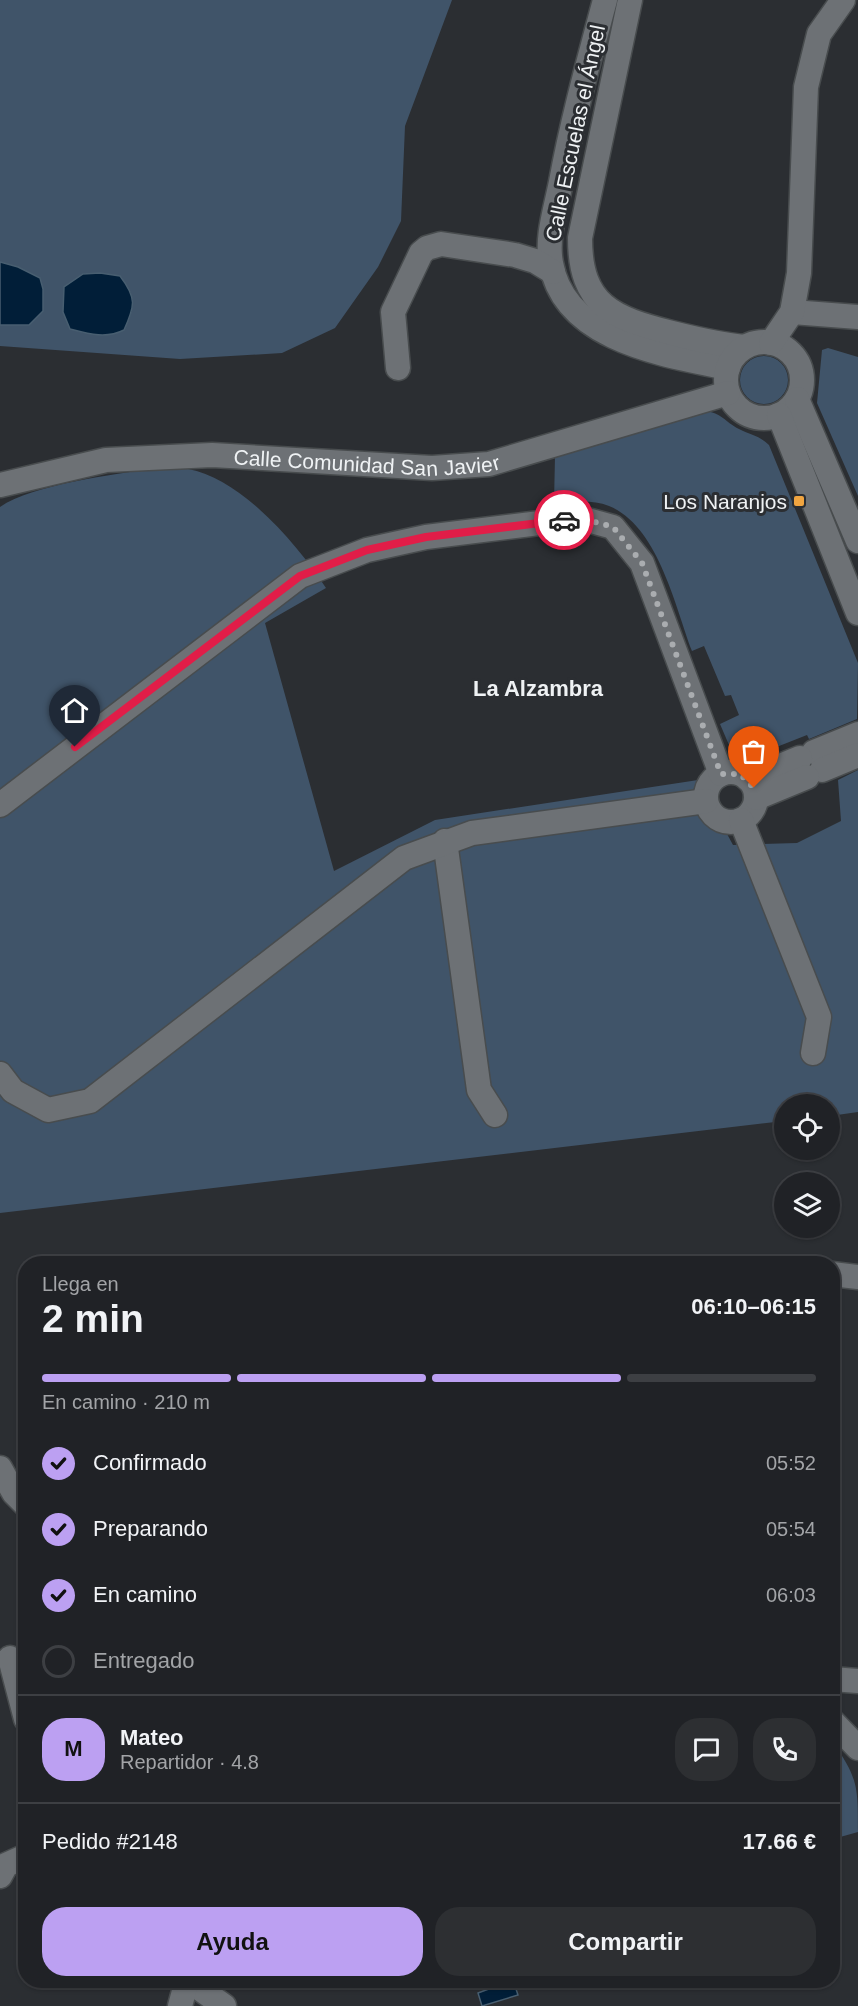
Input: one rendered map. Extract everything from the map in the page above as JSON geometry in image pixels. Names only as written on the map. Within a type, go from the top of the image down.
[{"type":"street","name":"Calle Escuelas el Ángel","points":[[605,0],[564,163],[550,241],[553,272],[573,306],[590,322],[613,337],[635,347],[728,368]]},
{"type":"street","name":"Calle Escuelas el Ángel","points":[[630,0],[580,238],[584,277],[598,302],[619,317],[722,345],[745,347]]},
{"type":"street","points":[[771,343],[792,312],[799,273],[806,87],[819,34],[843,0]]},
{"type":"street","points":[[398,368],[393,312],[421,254],[427,248],[441,244],[515,255],[535,261],[553,272]]},
{"type":"street","points":[[792,312],[858,316]]},
{"type":"street","points":[[758,343],[771,343],[792,354],[799,364],[802,382],[788,407],[764,418],[749,415],[736,406],[728,393],[728,368],[735,356],[745,347],[758,343]]},
{"type":"street","name":"Calle Comunidad San Javier","points":[[0,485],[106,460],[212,456],[432,468],[489,464],[728,393]]},
{"type":"street","points":[[788,407],[858,541]]},
{"type":"street","points":[[788,407],[806,475],[858,613]]},
{"type":"street","points":[[0,805],[300,576],[367,550],[426,537],[580,518],[613,527],[642,563],[721,774]]},
{"type":"street","points":[[752,789],[810,764],[858,734]]},
{"type":"street","points":[[810,764],[858,755]]},
{"type":"street","points":[[721,774],[740,774],[752,789],[752,811],[741,820],[726,822],[713,815],[706,801],[709,785],[721,774]]},
{"type":"street","points":[[0,1074],[13,1090],[48,1110],[90,1101],[404,858],[445,841],[472,833],[706,801]]},
{"type":"street","points":[[741,820],[819,1017],[813,1053]]},
{"type":"street","points":[[445,841],[479,1090],[495,1115]]},
{"type":"street","points":[[840,1275],[858,1277]]},
{"type":"street","points":[[0,1468],[18,1497]]},
{"type":"street","points":[[10,1658],[16,1707]]},
{"type":"street","points":[[840,1680],[858,1681]]},
{"type":"street","points":[[840,1729],[858,1748]]},
{"type":"street","points":[[0,1876],[6,1865],[18,1860]]},
{"type":"street","points":[[180,2006],[185,1988]]},
{"type":"street","points":[[198,1988],[224,2006]]},
{"type":"shaded area","points":[[0,0],[452,0],[405,126],[401,221],[378,267],[335,328],[282,353],[180,359],[0,346]]},
{"type":"shaded area","points":[[0,262],[18,267],[40,278],[43,289],[43,311],[29,325],[0,325]]},
{"type":"shaded area","points":[[100,273],[120,276],[132,296],[132,308],[124,330],[104,335],[70,329],[63,312],[64,287],[83,274]]},
{"type":"shaded area","points":[[828,348],[858,357],[858,496],[817,403],[822,350]]},
{"type":"shaded area","points":[[764,356],[781,363],[788,380],[781,397],[764,404],[747,397],[740,380],[747,363]]},
{"type":"shaded area","points":[[704,411],[719,415],[769,445],[858,663],[857,719],[809,739],[807,735],[749,758],[732,752],[720,724],[739,715],[731,695],[725,696],[704,646],[692,651],[662,569],[640,531],[626,516],[609,506],[596,502],[554,503],[555,456]]},
{"type":"shaded area","points":[[155,468],[188,469],[208,475],[248,499],[266,516],[300,552],[326,588],[265,623],[334,871],[435,820],[698,780],[733,845],[797,843],[841,821],[838,780],[858,770],[858,1112],[840,1115],[840,1094],[774,1094],[774,1122],[0,1213],[0,507],[32,492],[97,477]]},
{"type":"shaded area","points":[[840,1754],[855,1784],[858,1832],[840,1837]]},
{"type":"shaded area","points":[[491,1988],[516,1988],[518,1995],[482,2006],[478,1993]]},
{"type":"way so far","points":[[564,520],[580,518],[613,527],[642,563],[721,774],[730,772],[740,774],[748,779],[754,788]]},
{"type":"place","name":"Los Naranjos","points":[[799,501]]},
{"type":"district","name":"La Alzambra","points":[[538,688]]},
{"type":"route","points":[[75,747],[300,576],[367,550],[426,537],[564,520]]}]
